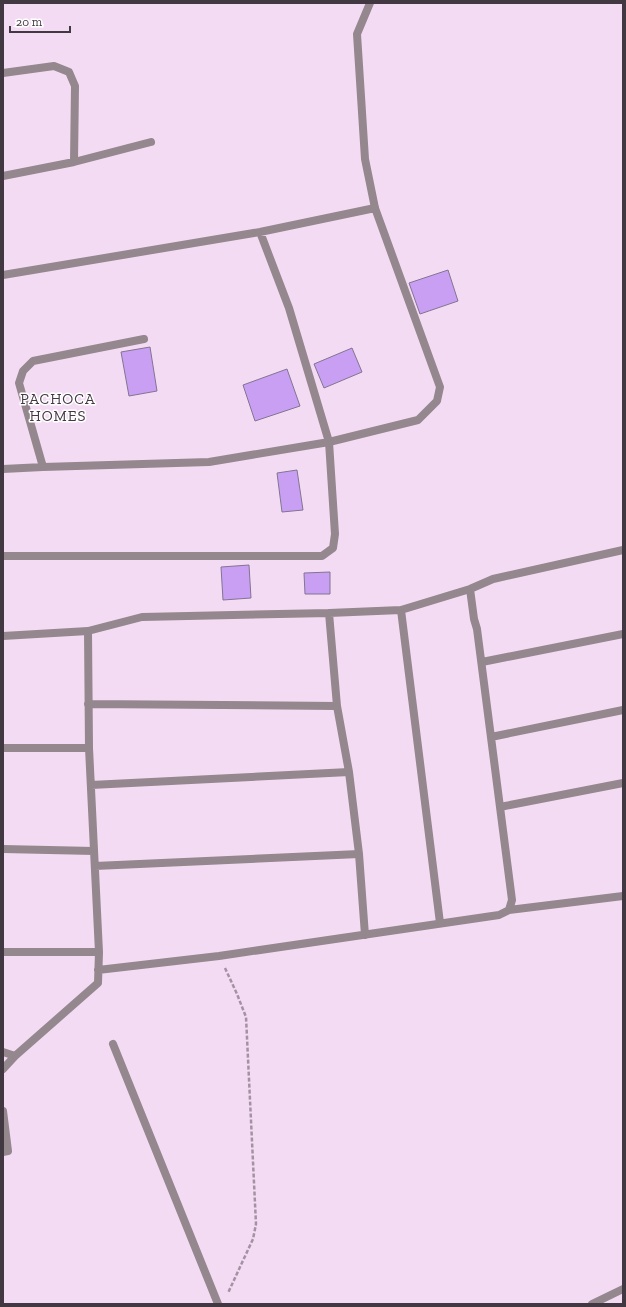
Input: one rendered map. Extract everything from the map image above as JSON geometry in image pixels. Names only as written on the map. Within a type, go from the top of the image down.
[{"type":"street","points":[[3,469],[209,462],[329,442],[418,420],[437,401],[440,387],[375,208],[365,159],[357,34],[370,3]]},
{"type":"street","points":[[3,73],[54,66],[69,72],[75,86],[74,162]]},
{"type":"street","points":[[3,176],[74,162],[150,142]]},
{"type":"street","points":[[3,275],[260,232],[375,208]]},
{"type":"street","points":[[3,556],[322,556],[333,548],[335,534],[329,442],[289,308],[260,232]]},
{"type":"street","points":[[43,467],[19,383],[23,371],[33,361],[144,339]]},
{"type":"street","points":[[3,636],[88,631],[142,617],[401,610],[470,589],[493,579],[623,550]]},
{"type":"street","points":[[470,589],[482,662],[512,900],[509,910]]},
{"type":"street","points":[[401,610],[440,923]]},
{"type":"street","points":[[329,613],[337,706],[349,772],[359,854],[365,935]]},
{"type":"street","points":[[3,1069],[15,1056],[98,983],[99,952],[89,748],[88,631]]},
{"type":"street","points":[[482,662],[623,634]]},
{"type":"street","points":[[88,704],[337,706]]},
{"type":"street","points":[[491,737],[623,710]]},
{"type":"street","points":[[3,748],[89,748]]},
{"type":"street","points":[[91,785],[349,772]]},
{"type":"street","points":[[500,807],[623,784]]},
{"type":"street","points":[[3,849],[94,851]]},
{"type":"street","points":[[95,866],[359,854]]},
{"type":"street","points":[[98,970],[219,956],[499,914],[509,910],[623,896]]},
{"type":"street","points":[[3,952],[99,952]]},
{"type":"street","points":[[114,1044],[218,1304]]},
{"type":"street","points":[[3,1052],[15,1056]]},
{"type":"street","points":[[3,1111],[8,1151],[3,1152]]},
{"type":"street","points":[[592,1304],[623,1289]]},
{"type":"path","points":[[219,956],[246,1017],[256,1224],[253,1239],[225,1299]]},
{"type":"building","points":[[448,270],[458,301],[420,314],[409,283]]},
{"type":"building","points":[[150,347],[157,391],[129,396],[121,352]]},
{"type":"building","points":[[352,348],[362,372],[324,388],[314,364]]},
{"type":"building","points":[[287,369],[300,406],[255,421],[243,385]]},
{"type":"building","points":[[297,470],[303,510],[282,512],[277,473]]},
{"type":"building","points":[[249,565],[251,598],[223,600],[221,567]]},
{"type":"building","points":[[330,572],[330,594],[305,594],[304,573]]},
{"type":"district","name":"PACHOCA HOMES","points":[[58,408]]}]
